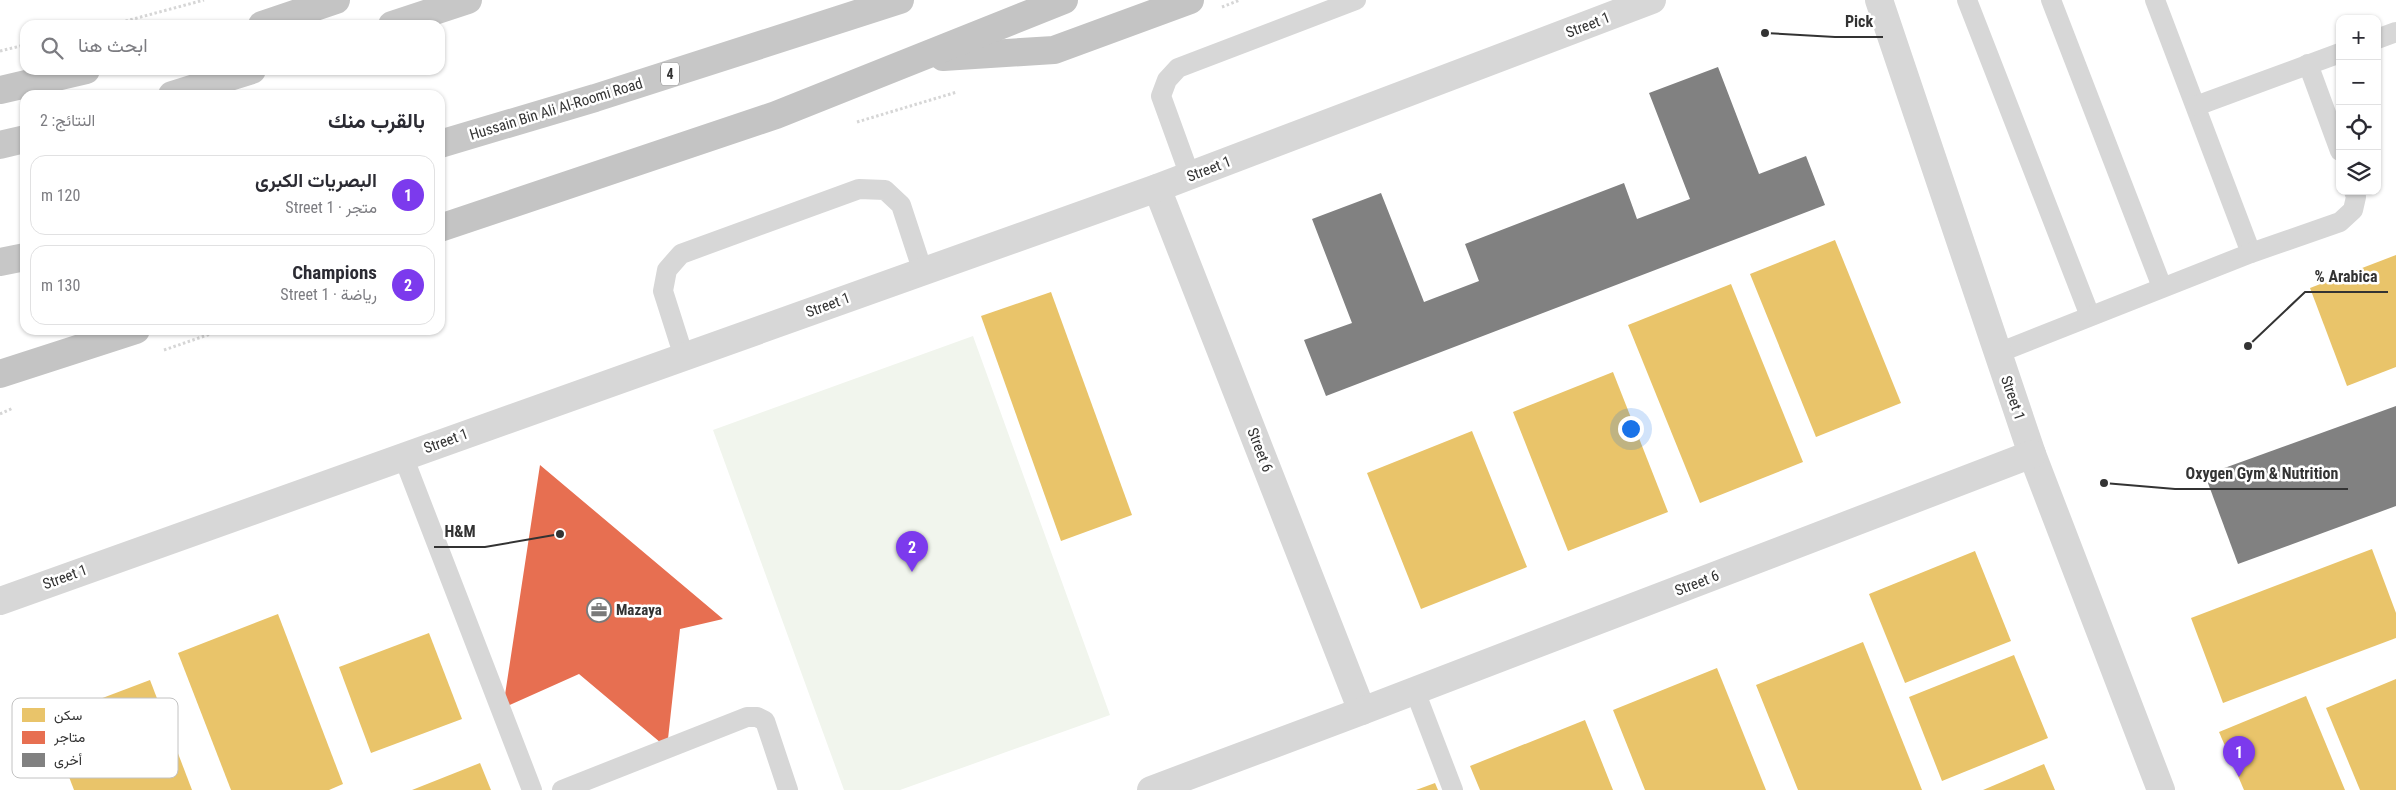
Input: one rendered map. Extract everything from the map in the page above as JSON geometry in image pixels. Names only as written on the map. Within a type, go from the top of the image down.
[{"type":"highway","points":[[277,20],[336,0]]},
{"type":"highway","points":[[407,20],[468,0]]},
{"type":"highway","name":"Hussain Bin Ali Al-Roomi Road","points":[[445,143],[595,98],[900,0]]},
{"type":"highway","points":[[445,226],[776,115],[1064,0]]},
{"type":"highway","points":[[916,59],[1054,50],[1190,0]]},
{"type":"highway","points":[[0,90],[64,75]]},
{"type":"highway","points":[[188,90],[236,75]]},
{"type":"highway","points":[[0,146],[20,140]]},
{"type":"highway","points":[[0,262],[20,258]]},
{"type":"highway","points":[[4,374],[121,335]]},
{"type":"street","name":"Street 1","points":[[0,601],[1190,176],[1652,0]]},
{"type":"street","name":"Street 1","points":[[1879,0],[2032,454],[2161,790]]},
{"type":"street","name":"Street 6","points":[[1157,188],[1362,711]]},
{"type":"street","name":"Street 6","points":[[1151,790],[2032,454]]},
{"type":"lane","points":[[1190,176],[1161,96],[1167,80],[1178,68],[1356,0]]},
{"type":"lane","points":[[1967,0],[2090,316]]},
{"type":"lane","points":[[2051,0],[2162,287]]},
{"type":"lane","points":[[2155,0],[2251,253]]},
{"type":"lane","points":[[2381,38],[2396,32]]},
{"type":"lane","points":[[2196,106],[2336,54]]},
{"type":"lane","points":[[2308,64],[2340,150]]},
{"type":"lane","points":[[684,357],[663,291],[667,270],[681,254],[859,189],[885,190],[901,205],[923,272]]},
{"type":"lane","points":[[1998,353],[2162,287],[2340,222],[2353,210],[2355,195]]},
{"type":"lane","points":[[403,456],[532,790]]},
{"type":"lane","points":[[1415,690],[1453,790]]},
{"type":"lane","points":[[562,790],[747,717],[757,717],[765,721],[788,790]]},
{"type":"path","points":[[130,20],[204,0]]},
{"type":"path","points":[[0,51],[20,46]]},
{"type":"shaded area","points":[[973,336],[1110,715],[900,790],[844,790],[713,430]]},
{"type":"building: سكن","points":[[1835,240],[1901,403],[1816,437],[1750,274]]},
{"type":"building: سكن","points":[[2396,255],[2396,367],[2347,386],[2310,288]]},
{"type":"building: سكن","points":[[1731,284],[1803,462],[1700,503],[1628,325]]},
{"type":"building: سكن","points":[[1051,292],[1132,515],[1061,541],[981,316]]},
{"type":"building: سكن","points":[[1613,372],[1668,512],[1568,551],[1513,412]]},
{"type":"building: سكن","points":[[1472,431],[1527,567],[1421,609],[1367,473]]},
{"type":"building: سكن","points":[[2372,549],[2396,613],[2396,638],[2223,703],[2191,618]]},
{"type":"building: سكن","points":[[1975,551],[2011,641],[1905,683],[1869,594]]},
{"type":"building: سكن","points":[[278,614],[343,784],[329,790],[231,790],[178,653]]},
{"type":"building: سكن","points":[[429,633],[462,719],[371,753],[339,667]]},
{"type":"building: سكن","points":[[1863,642],[1922,790],[1798,790],[1756,685]]},
{"type":"building: سكن","points":[[2014,655],[2048,738],[1942,781],[1909,697]]},
{"type":"building: سكن","points":[[1717,668],[1766,790],[1645,790],[1613,710]]},
{"type":"building: سكن","points":[[2396,679],[2396,790],[2360,790],[2326,708]]},
{"type":"building: سكن","points":[[150,680],[157,698],[102,698]]},
{"type":"building: سكن","points":[[2306,696],[2345,790],[2244,790],[2219,732]]},
{"type":"building: سكن","points":[[1585,720],[1613,790],[1480,790],[1470,766]]},
{"type":"building: سكن","points":[[178,753],[192,790],[74,790],[69,778],[178,778]]},
{"type":"building: سكن","points":[[480,763],[491,790],[412,790]]},
{"type":"building: سكن","points":[[2044,764],[2055,790],[1983,790]]},
{"type":"building: سكن","points":[[1435,783],[1438,790],[1416,790]]},
{"type":"building: متاجر","points":[[540,465],[723,619],[680,629],[667,748],[579,674],[503,708]]},
{"type":"building: أخرى","points":[[1718,67],[1759,174],[1806,156],[1825,205],[1326,396],[1304,340],[1352,323],[1312,219],[1381,193],[1424,302],[1479,281],[1465,244],[1624,183],[1637,219],[1690,199],[1649,93]]},
{"type":"building: أخرى","points":[[2396,406],[2396,506],[2238,564],[2205,475]]},
{"type":"place","name":"Pick","points":[[1765,33]]},
{"type":"place","name":"% Arabica","points":[[2248,346]]},
{"type":"place","name":"Oxygen Gym & Nutrition","points":[[2104,483]]},
{"type":"place","name":"H&M","points":[[560,534]]},
{"type":"place","name":"Champions","points":[[912,572]]},
{"type":"place","name":"Mazaya","points":[[599,610]]},
{"type":"place","name":"البصريات الكبرى","points":[[2239,777]]}]
